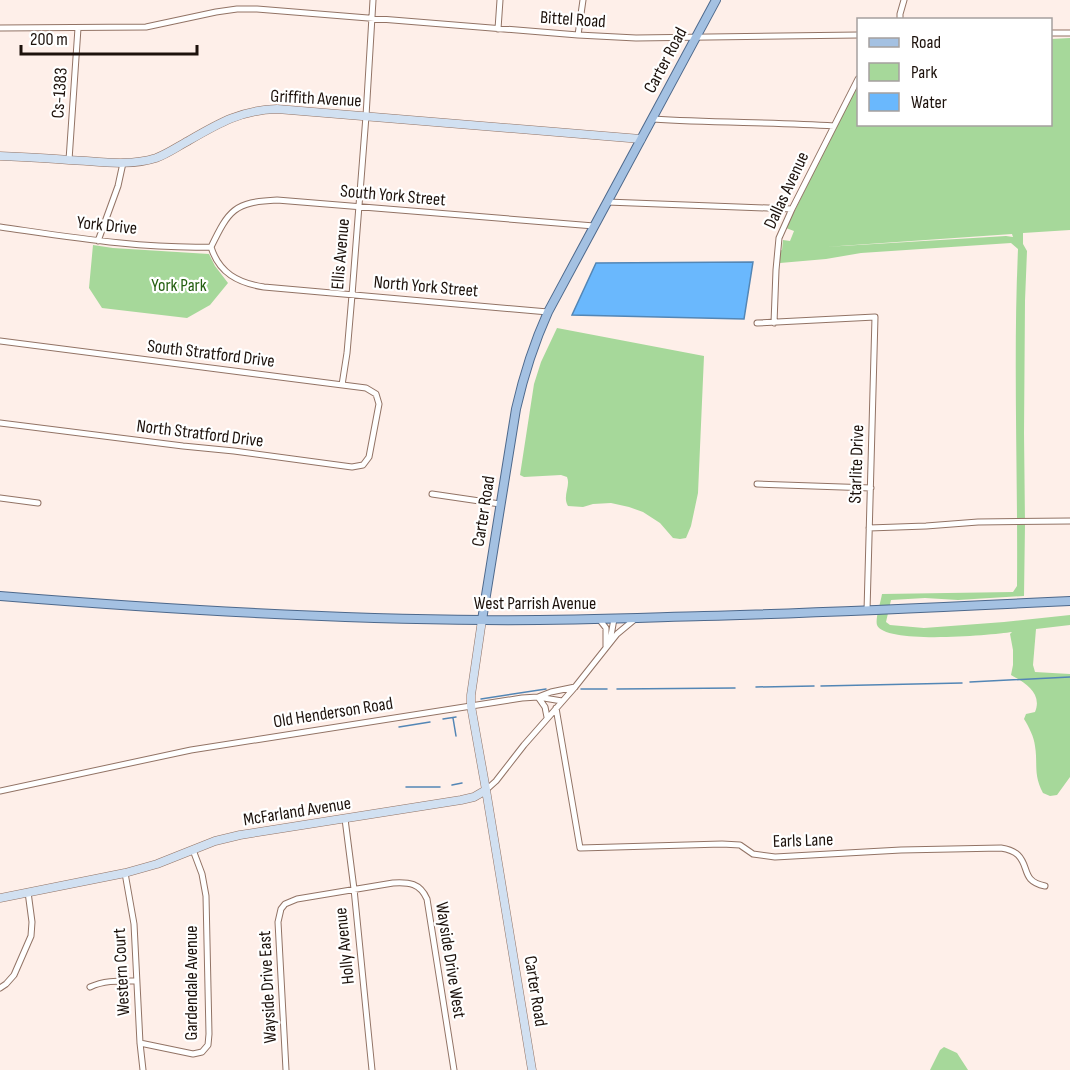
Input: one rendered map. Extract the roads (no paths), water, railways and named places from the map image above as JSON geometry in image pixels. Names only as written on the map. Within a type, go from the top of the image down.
[{"type":"main road","name":"Carter Road","points":[[482,620],[522,381],[531,351],[548,312],[716,0]]},
{"type":"main road","name":"West Parrish Avenue","points":[[0,596],[244,614],[482,620],[614,619],[867,611],[1070,601]]},
{"type":"street","name":"Ellis Avenue","points":[[342,385],[352,295],[373,0]]},
{"type":"street","points":[[498,29],[500,0]]},
{"type":"street","points":[[578,35],[583,0]]},
{"type":"street","points":[[900,18],[904,0]]},
{"type":"street","name":"Bittel Road","points":[[0,28],[146,27],[237,9],[257,9],[636,38],[857,35]]},
{"type":"street","name":"Cs-1383","points":[[69,160],[78,28]]},
{"type":"street","points":[[1052,33],[1070,33]]},
{"type":"street","name":"Dallas Avenue","points":[[774,322],[777,247],[783,228],[857,81]]},
{"type":"street","name":"Griffith Avenue","points":[[0,156],[123,163],[155,158],[229,118],[252,111],[278,109],[641,139]]},
{"type":"street","points":[[652,119],[834,126]]},
{"type":"street","points":[[98,241],[118,186],[123,163]]},
{"type":"street","name":"South York Street","points":[[211,247],[226,218],[240,207],[257,201],[277,200],[359,206],[594,226]]},
{"type":"street","points":[[607,202],[792,209]]},
{"type":"street","name":"York Drive","points":[[0,227],[98,241],[195,248],[211,247]]},
{"type":"street","name":"North York Street","points":[[211,247],[227,272],[247,284],[548,312]]},
{"type":"street","name":"Starlite Drive","points":[[774,322],[874,317],[867,611]]},
{"type":"street","points":[[758,323],[774,322]]},
{"type":"street","name":"South Stratford Drive","points":[[0,341],[366,388],[376,394],[379,404],[374,433]]},
{"type":"street","name":"North Stratford Drive","points":[[0,423],[352,466],[358,466],[369,457],[374,433]]},
{"type":"street","points":[[757,484],[871,488]]},
{"type":"street","points":[[432,494],[500,504]]},
{"type":"street","points":[[0,498],[38,503]]},
{"type":"street","points":[[869,528],[978,522],[1070,521]]},
{"type":"street","points":[[562,701],[606,648],[625,627],[637,618]]},
{"type":"street","points":[[600,619],[606,628],[606,648]]},
{"type":"street","points":[[606,648],[614,619]]},
{"type":"street","name":"Carter Road","points":[[482,620],[471,706],[532,1070]]},
{"type":"street","points":[[547,717],[545,707],[538,697],[574,687]]},
{"type":"street","name":"Old Henderson Road","points":[[0,791],[191,750],[538,697],[562,701]]},
{"type":"street","name":"McFarland Avenue","points":[[0,898],[125,873],[157,864],[215,841],[240,835],[474,797],[496,781],[562,701]]},
{"type":"street","name":"Earls Lane","points":[[556,708],[580,848],[722,844],[740,845],[753,854],[775,856],[1001,848],[1013,851],[1019,856],[1031,880],[1046,886]]},
{"type":"street","name":"Holly Avenue","points":[[345,819],[372,1070]]},
{"type":"street","name":"Gardendale Avenue","points":[[140,1043],[193,1054],[202,1052],[208,1045],[206,896],[202,874],[192,850]]},
{"type":"street","name":"Western Court","points":[[125,873],[134,924],[143,1070]]},
{"type":"street","name":"Wayside Drive West","points":[[354,889],[409,882],[415,884],[424,893],[428,905],[454,1070]]},
{"type":"street","name":"Wayside Drive East","points":[[286,1070],[278,922],[281,909],[285,904],[297,899],[354,889]]},
{"type":"street","points":[[0,988],[14,975],[31,936],[32,922],[28,892]]},
{"type":"street","points":[[90,987],[109,981],[136,981]]},
{"type":"water","points":[[753,262],[744,319],[572,315],[596,263]]},
{"type":"waterway","points":[[970,682],[1070,677]]},
{"type":"waterway","points":[[821,686],[962,683]]},
{"type":"waterway","points":[[756,687],[814,686]]},
{"type":"waterway","points":[[617,689],[735,688]]},
{"type":"waterway","points":[[481,699],[546,689]]},
{"type":"waterway","points":[[581,689],[607,689]]},
{"type":"waterway","points":[[443,719],[456,717]]},
{"type":"waterway","points":[[453,718],[456,736]]},
{"type":"waterway","points":[[399,727],[430,722]]},
{"type":"waterway","points":[[452,785],[462,783]]},
{"type":"waterway","points":[[406,787],[440,787]]},
{"type":"park label","name":"York Park","points":[[179,285]]}]
